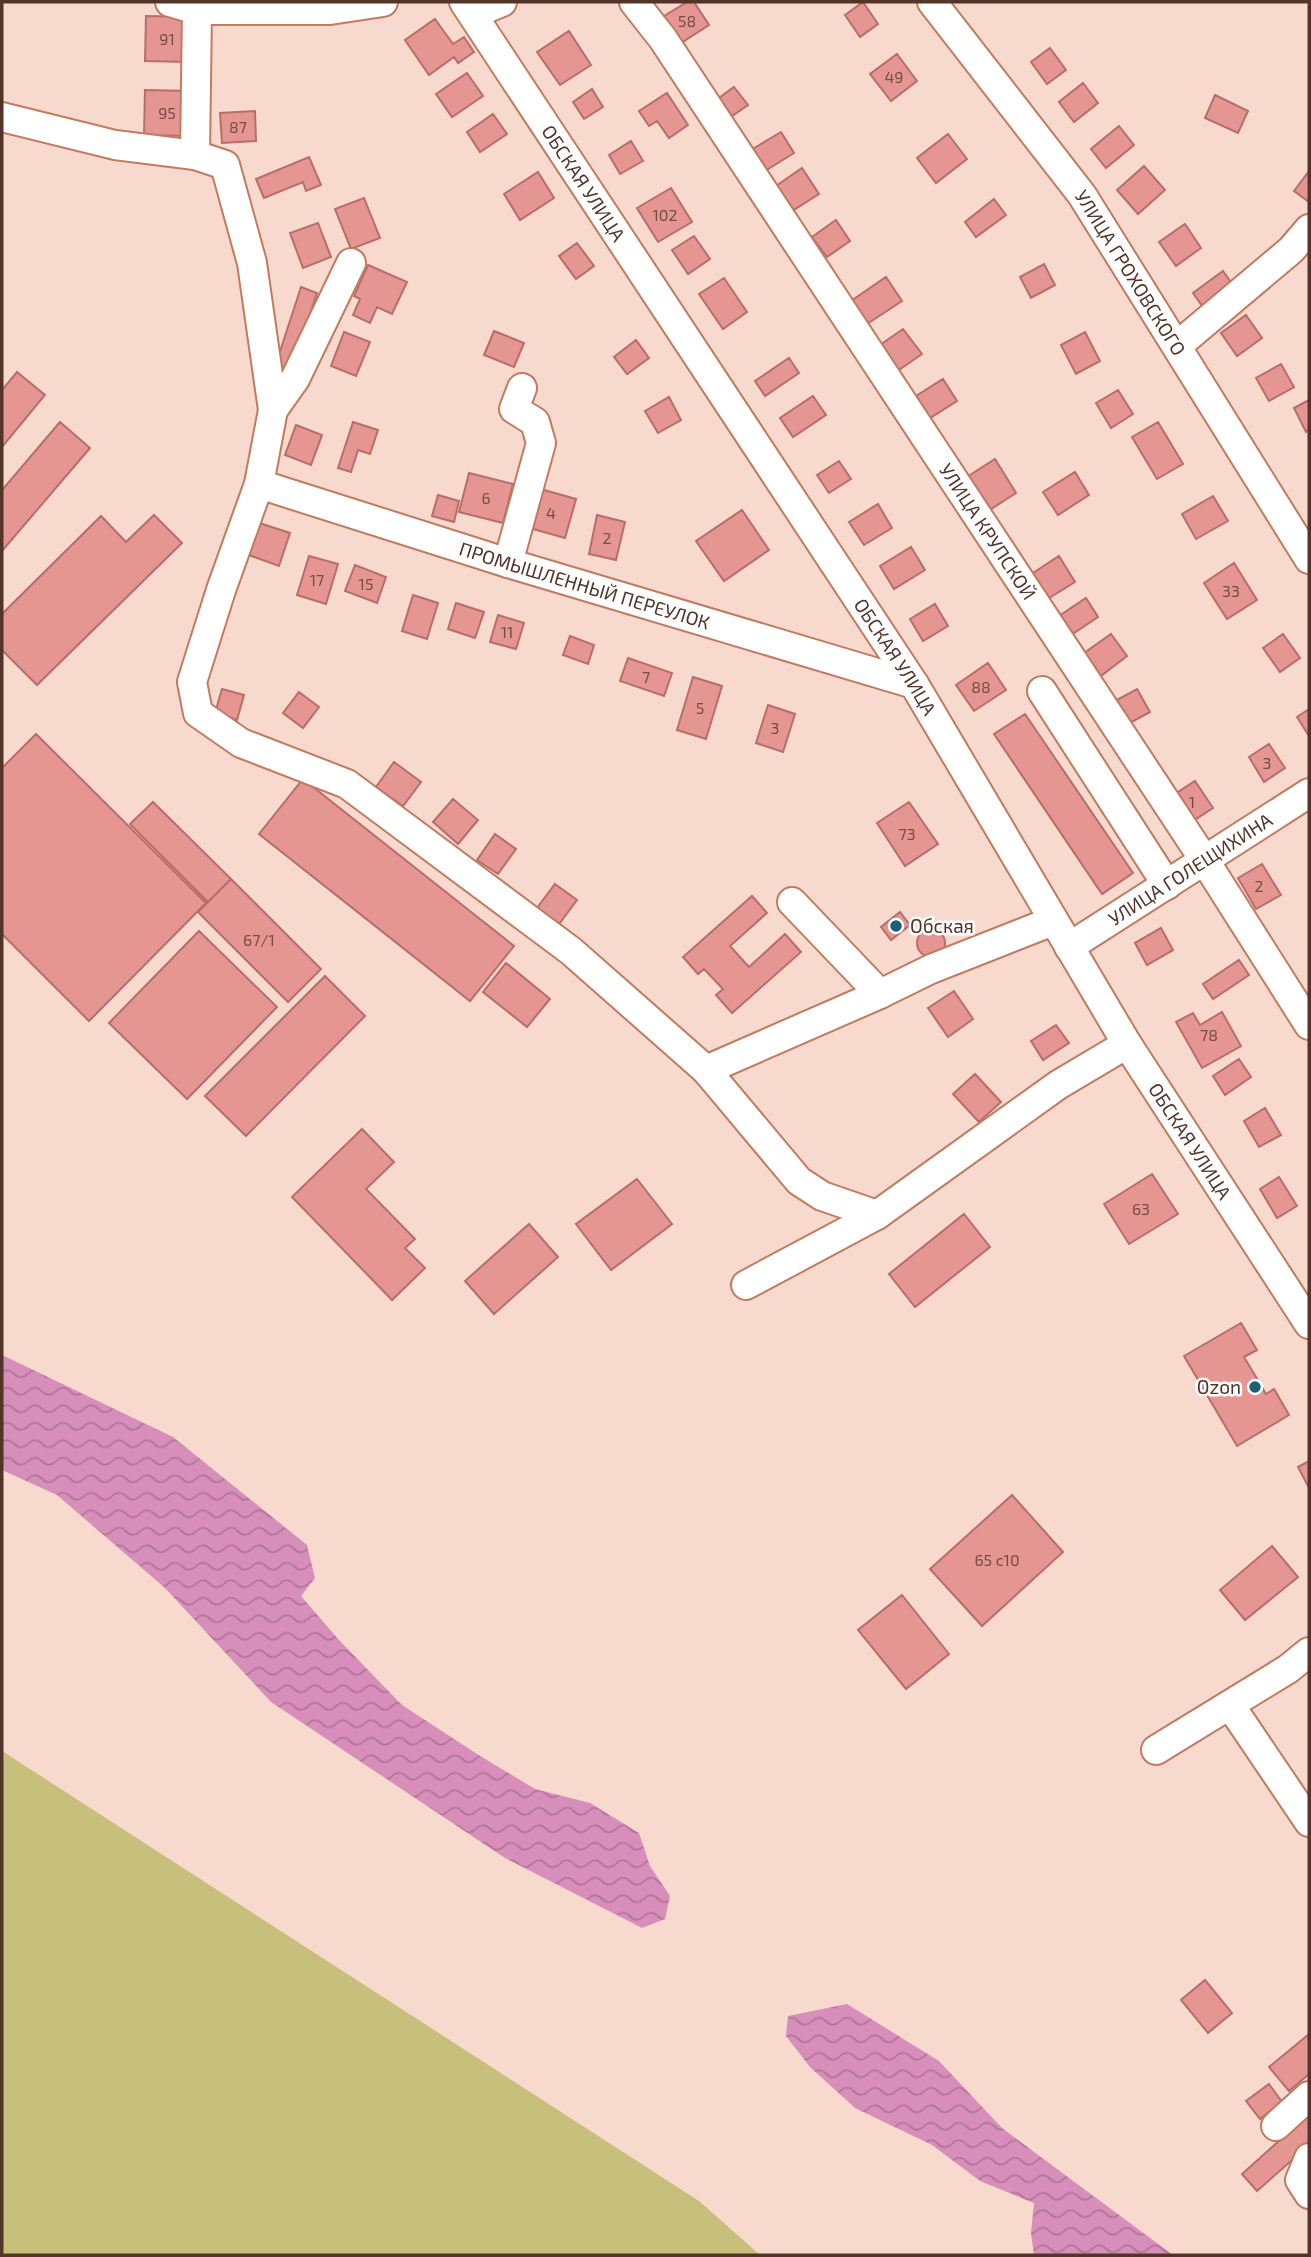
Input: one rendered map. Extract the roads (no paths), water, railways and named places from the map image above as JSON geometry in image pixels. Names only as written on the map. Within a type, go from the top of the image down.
[{"type":"street","points":[[170,2],[197,10],[330,10],[383,2]]},
{"type":"street","points":[[468,8],[502,2]]},
{"type":"street","name":"УЛИЦА КРУПСКОЙ","points":[[634,2],[663,39],[1205,861],[1309,1025]]},
{"type":"street","name":"УЛИЦА ГРОХОВСКОГО","points":[[932,2],[1082,195],[1309,559]]},
{"type":"street","name":"ОБСКАЯ УЛИЦА","points":[[468,8],[914,684],[1127,1044],[1309,1323]]},
{"type":"street","points":[[195,155],[197,10]]},
{"type":"street","points":[[2,117],[115,145],[195,155],[225,164],[252,263],[273,410],[258,484],[192,682],[198,713],[241,743],[347,783],[571,951],[706,1069],[799,1181],[822,1196],[877,1215]]},
{"type":"street","points":[[1177,346],[1291,250],[1309,229]]},
{"type":"street","points":[[273,410],[295,379],[351,263]]},
{"type":"street","points":[[508,564],[541,443],[535,422],[514,409],[522,388]]},
{"type":"street","name":"ПРОМЫШЛЕННЫЙ ПЕРЕУЛОК","points":[[258,484],[508,564],[914,684]]},
{"type":"street","points":[[1042,691],[1167,885]]},
{"type":"street","name":"УЛИЦА ГОЛЕЩИХИНА","points":[[1069,947],[1309,793]]},
{"type":"street","points":[[792,902],[880,994]]},
{"type":"street","points":[[706,1069],[880,994],[931,969],[1053,921]]},
{"type":"street","points":[[746,1285],[877,1215],[1058,1085],[1127,1044]]},
{"type":"street","points":[[1156,1751],[1288,1669],[1309,1652]]},
{"type":"street","points":[[1230,1705],[1309,1822]]},
{"type":"street","points":[[1276,2126],[1309,2096]]},
{"type":"street","points":[[1309,2158],[1300,2180],[1309,2194]]},
{"type":"water","points":[[2,1355],[173,1437],[307,1545],[315,1578],[301,1596],[339,1640],[402,1705],[477,1754],[535,1789],[590,1803],[639,1833],[650,1866],[670,1896],[665,1919],[642,1928],[505,1858],[271,1702],[165,1588],[57,1495],[2,1470]]},
{"type":"water","points":[[847,2004],[939,2061],[1002,2128],[1173,2255],[1034,2255],[1031,2233],[1034,2203],[980,2181],[932,2145],[855,2108],[810,2067],[786,2036],[788,2016]]},
{"type":"place","name":"Обская","points":[[896,926]]},
{"type":"place","name":"Ozon","points":[[1255,1387]]}]
